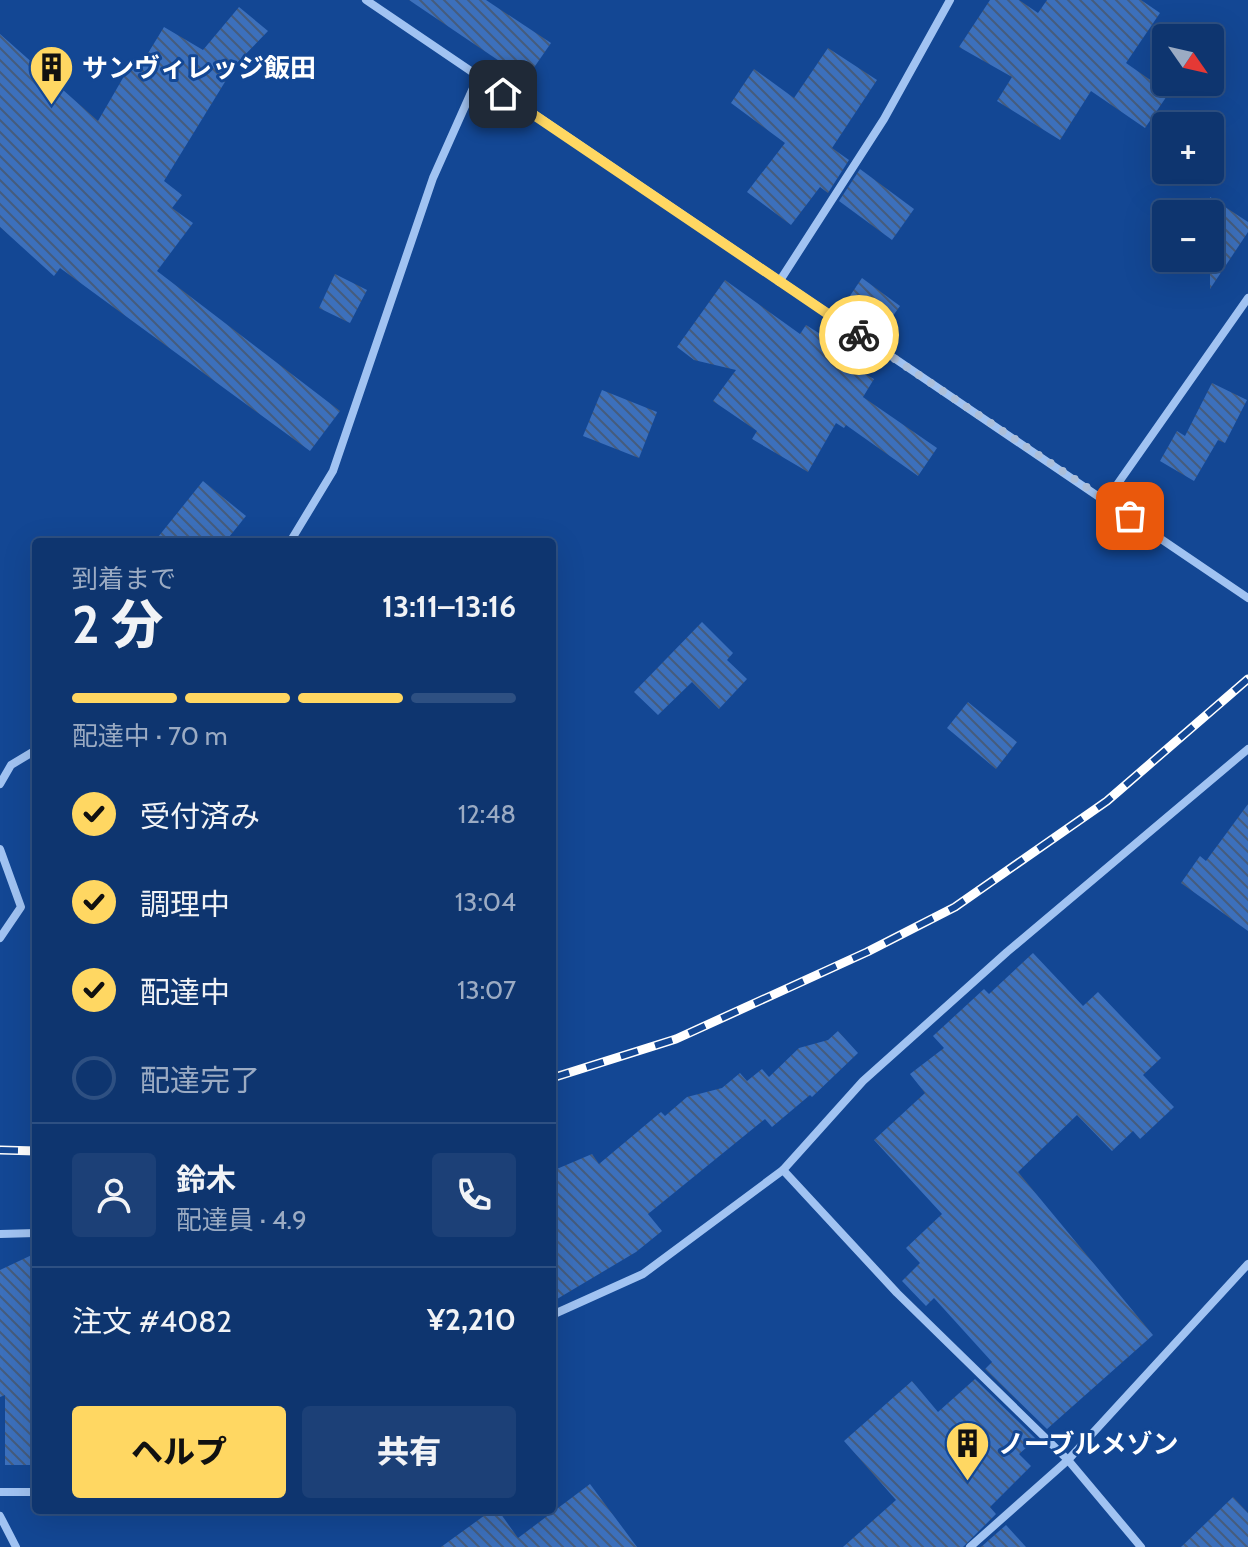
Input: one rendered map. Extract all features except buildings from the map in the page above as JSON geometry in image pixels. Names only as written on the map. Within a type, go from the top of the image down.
[{"type":"street","points":[[366,0],[779,282],[1107,499],[1248,598]]},
{"type":"street","points":[[779,282],[884,119],[950,0]]},
{"type":"street","points":[[292,538],[333,471],[433,178],[478,77]]},
{"type":"street","points":[[1107,499],[1248,298]]},
{"type":"street","points":[[556,1313],[643,1274],[783,1170],[863,1081],[1007,952],[1248,749]]},
{"type":"street","points":[[0,784],[11,765],[32,752]]},
{"type":"street","points":[[0,849],[21,907],[0,938]]},
{"type":"street","points":[[783,1170],[897,1293],[1068,1460],[1141,1547]]},
{"type":"street","points":[[0,1234],[32,1233]]},
{"type":"street","points":[[970,1547],[1068,1460],[1248,1264]]},
{"type":"street","points":[[0,1492],[32,1492]]},
{"type":"street","points":[[0,1516],[16,1547]]},
{"type":"railway","points":[[556,1077],[676,1039],[867,952],[955,907],[1107,801],[1248,679]]},
{"type":"railway","points":[[0,1150],[32,1151]]},
{"type":"way so far","points":[[859,335],[1130,516]]},
{"type":"place","name":"サンヴィレッジ飯田","points":[[51,107]]},
{"type":"place","name":"ノーブルメゾン","points":[[967,1483]]},
{"type":"route","points":[[503,94],[859,335]]}]
